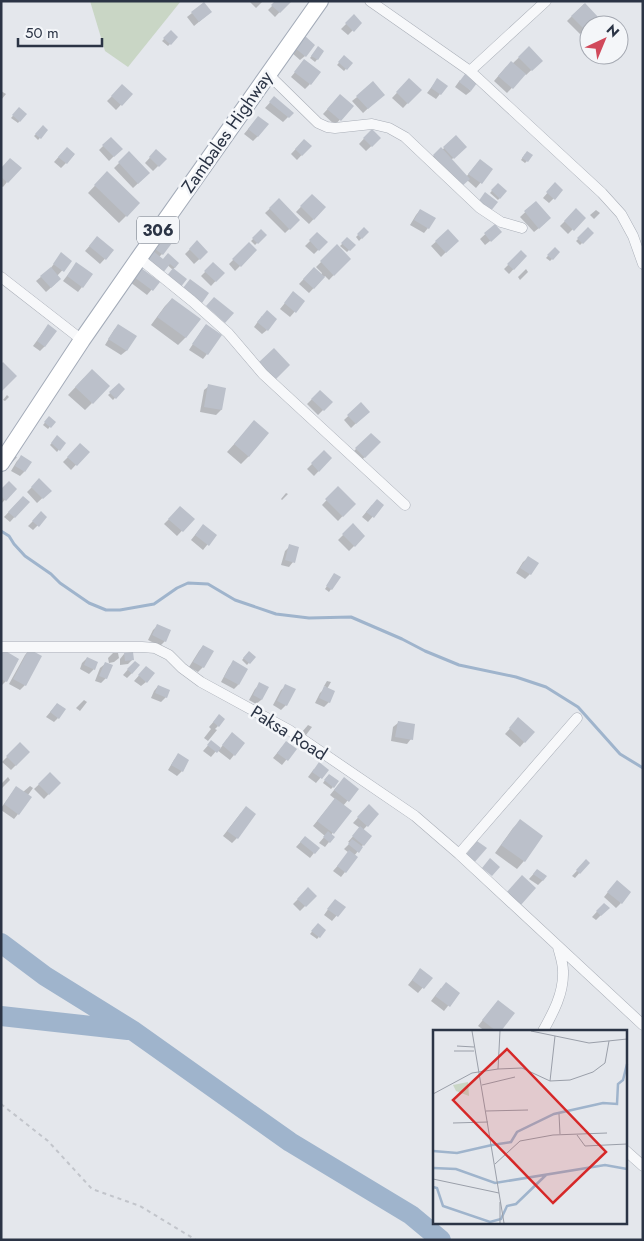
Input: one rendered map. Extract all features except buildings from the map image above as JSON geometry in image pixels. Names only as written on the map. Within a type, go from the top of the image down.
[{"type":"main road","name":"Zambales Highway","points":[[1,462],[82,340],[320,1]]},
{"type":"street","points":[[370,1],[470,71],[602,193],[620,214],[632,236],[643,264]]},
{"type":"street","points":[[470,71],[546,1]]},
{"type":"street","points":[[268,74],[318,123],[328,128],[372,124],[389,128],[405,137],[480,208],[501,222],[522,228]]},
{"type":"street","points":[[139,258],[228,333],[263,374],[405,505]]},
{"type":"street","points":[[1,277],[82,340]]},
{"type":"street","name":"Paksa Road","points":[[1,647],[142,646],[155,648],[169,655],[182,668],[201,682],[289,730],[415,816],[459,854],[643,1025]]},
{"type":"street","points":[[459,854],[577,718]]},
{"type":"street","points":[[544,1030],[562,989],[563,970],[558,948]]},
{"type":"street","points":[[626,1151],[643,1166]]},
{"type":"path","points":[[1,1104],[48,1141],[92,1189],[140,1206],[196,1240]]},
{"type":"green space","points":[[90,1],[181,1],[128,67],[105,51]]},
{"type":"waterway","points":[[1,531],[9,536],[25,556],[51,574],[60,583],[89,603],[106,610],[120,610],[154,604],[177,588],[188,583],[208,584],[235,600],[276,614],[309,618],[351,617],[459,665],[516,677],[546,687],[578,707],[620,754],[643,768]]},
{"type":"waterway","points":[[1,943],[45,976],[132,1030],[290,1142],[411,1215],[441,1240]]},
{"type":"waterway","points":[[1,1016],[128,1030]]}]
